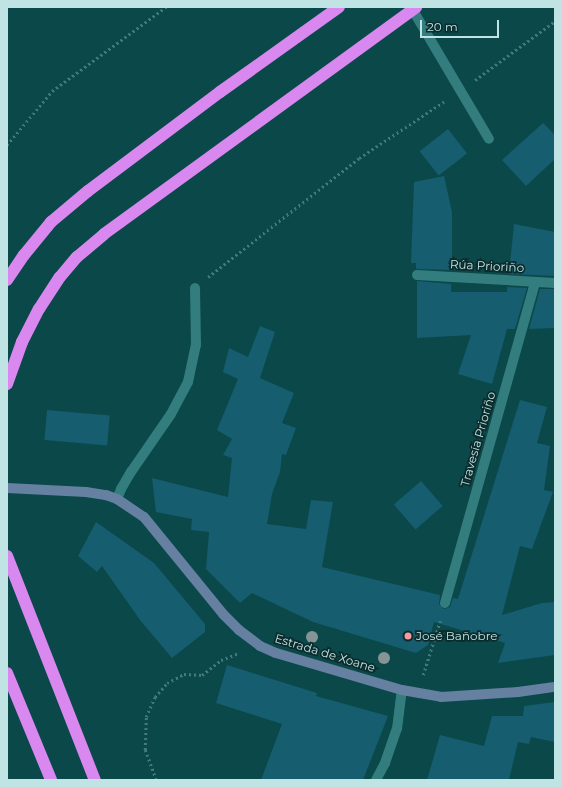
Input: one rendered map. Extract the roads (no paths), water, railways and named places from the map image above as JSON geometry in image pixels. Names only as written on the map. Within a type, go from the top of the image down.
[{"type":"highway","points":[[7,280],[24,255],[51,222],[88,191],[220,92],[339,7]]},
{"type":"highway","points":[[7,384],[22,342],[39,309],[60,277],[77,257],[104,234],[416,7]]},
{"type":"highway","points":[[7,556],[94,780]]},
{"type":"highway","points":[[7,673],[51,780]]},
{"type":"main road","name":"Estrada de Xoane","points":[[7,488],[86,492],[106,494],[117,499],[144,517],[223,614],[239,630],[260,646],[276,653],[402,690],[441,697],[470,696],[555,687]]},
{"type":"street","points":[[411,7],[489,139]]},
{"type":"street","name":"Rúa Prioriño","points":[[417,275],[555,283]]},
{"type":"street","name":"Travesía Prioriño","points":[[445,603],[535,282]]},
{"type":"street","points":[[117,499],[121,488],[171,414],[188,382],[196,345],[195,288]]},
{"type":"street","points":[[376,780],[385,763],[397,729],[402,690]]},
{"type":"place","name":"José Bañobre","points":[[408,636]]}]
